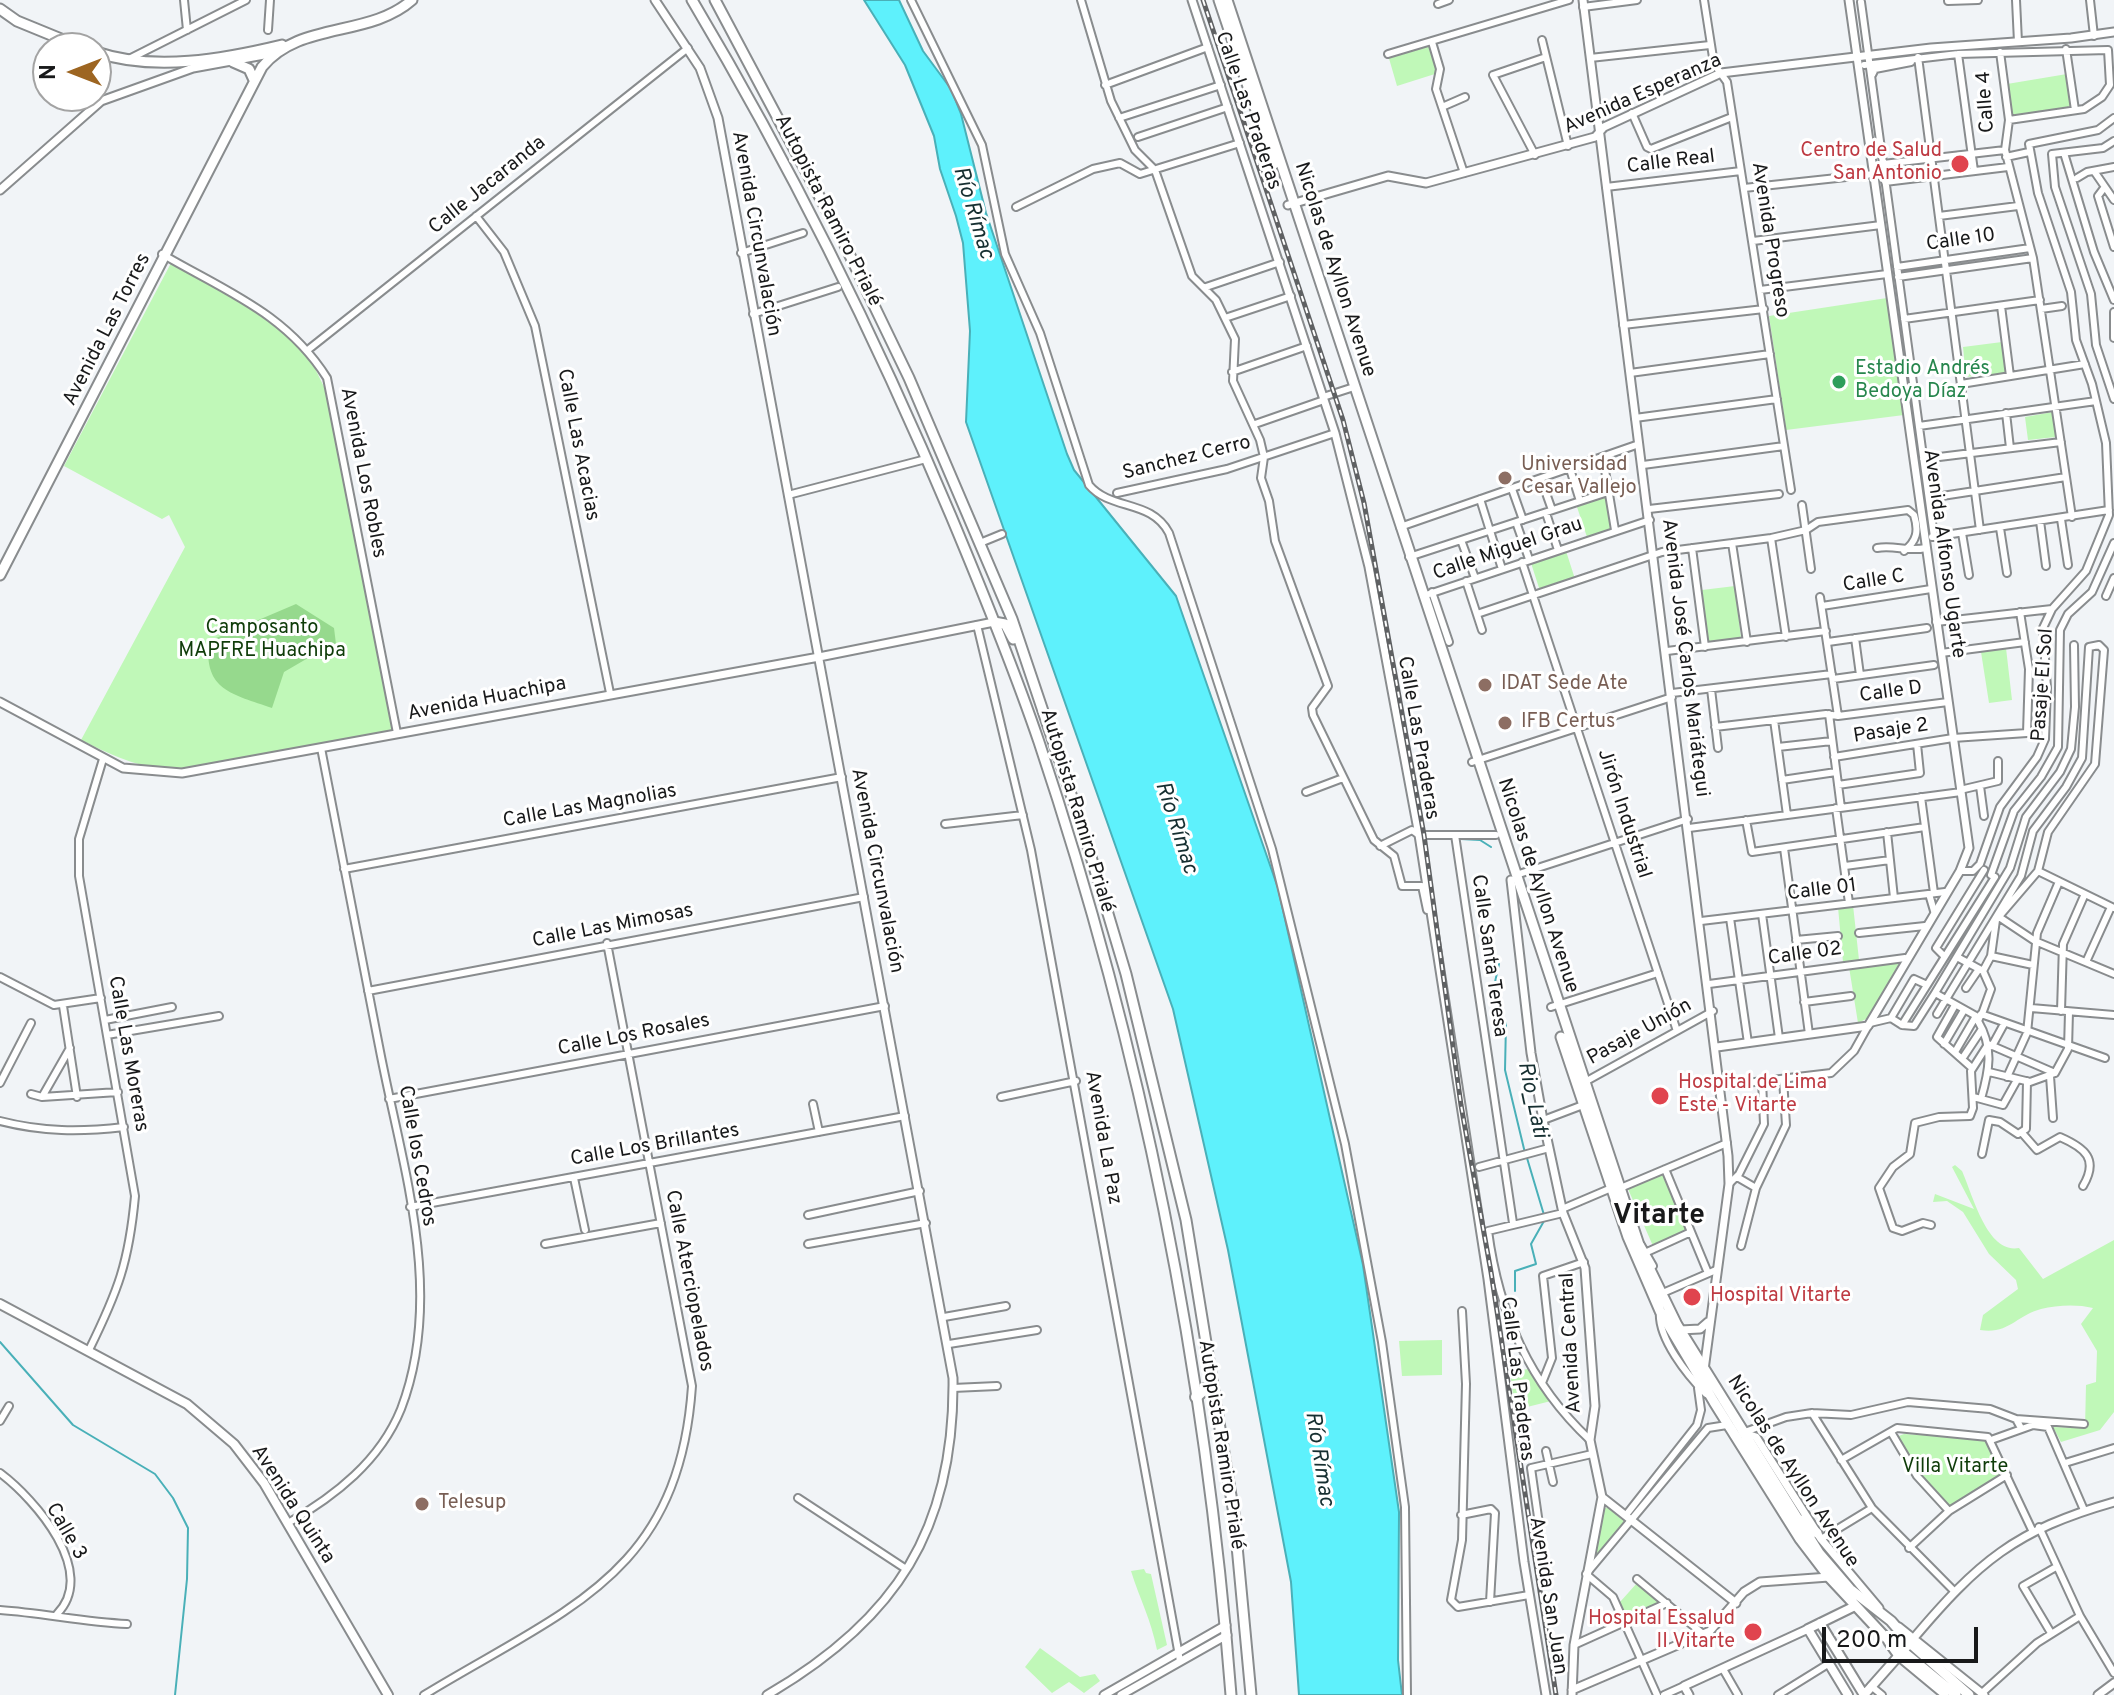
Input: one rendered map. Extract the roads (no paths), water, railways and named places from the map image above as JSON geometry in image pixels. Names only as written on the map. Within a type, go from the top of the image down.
[{"type":"highway","points":[[1196,1397],[1204,1389],[1214,1395]]},
{"type":"main road","name":"Avenida Las Torres","points":[[0,575],[262,67],[275,53],[292,43],[383,18],[412,0]]},
{"type":"main road","points":[[275,53],[385,22],[419,0]]},
{"type":"main road","name":"Autopista Ramiro Prialé","points":[[693,0],[827,242],[926,459],[994,622],[1039,742],[1108,979],[1163,1200],[1211,1491],[1231,1695]]},
{"type":"main road","name":"Autopista Ramiro Prialé","points":[[714,0],[855,265],[909,378],[980,543],[1036,687],[1126,974],[1186,1220],[1240,1561],[1251,1695]]},
{"type":"main road","name":"Nicolas de Ayllon Avenue","points":[[1219,0],[1291,205]]},
{"type":"main road","name":"Nicolas de Ayllon Avenue","points":[[1227,0],[1291,205],[1554,1006],[1583,1105],[1660,1311],[1800,1539],[1829,1577],[1884,1636],[1906,1647]]},
{"type":"main road","points":[[0,9],[17,21],[44,32]]},
{"type":"main road","points":[[112,56],[128,60],[203,60],[250,56],[292,43]]},
{"type":"main road","points":[[250,56],[262,67]]},
{"type":"main road","points":[[233,62],[249,69],[254,80]]},
{"type":"main road","name":"Avenida Las Torres","points":[[0,564],[164,256]]},
{"type":"main road","name":"Nicolas de Ayllon Avenue","points":[[1351,388],[1409,557],[1427,594],[1496,835],[1512,877]]},
{"type":"main road","points":[[994,622],[1007,627],[1036,687]]},
{"type":"main road","name":"Nicolas de Ayllon Avenue","points":[[1554,1006],[1583,1083],[1614,1189]]},
{"type":"main road","name":"Nicolas de Ayllon Avenue","points":[[1631,1236],[1679,1328],[1742,1433],[1838,1577],[1891,1621],[1906,1647],[1956,1695]]},
{"type":"main road","name":"Avenida Quinta","points":[[0,1304],[187,1404],[216,1426],[264,1483],[388,1695]]},
{"type":"main road","points":[[1793,1512],[1819,1536]]},
{"type":"main road","points":[[1848,1695],[1808,1629],[1855,1606]]},
{"type":"main road","points":[[1820,1623],[1864,1695],[1906,1647]]},
{"type":"main road","points":[[1946,1688],[1967,1681]]},
{"type":"main road","name":"Nicolas de Ayllon Avenue","points":[[1946,1688],[1969,1695]]},
{"type":"street","points":[[184,0],[187,30]]},
{"type":"street","points":[[128,60],[246,0]]},
{"type":"street","points":[[268,30],[270,0]]},
{"type":"street","name":"Avenida Circunvalación","points":[[655,0],[688,48],[715,107],[944,1317],[953,1388],[952,1438],[939,1504],[920,1548],[853,1636],[807,1671],[767,1695]]},
{"type":"street","points":[[911,0],[982,145],[1005,254],[1044,344],[1089,485],[1105,498],[1137,505],[1159,518],[1169,533],[1272,849],[1337,1105],[1382,1342],[1405,1507],[1407,1695]]},
{"type":"street","points":[[1081,0],[1105,85],[1119,118],[1155,170],[1192,276],[1206,287],[1235,339],[1232,372],[1238,395],[1255,424],[1264,457],[1261,478],[1269,501],[1275,541],[1328,686],[1312,708],[1343,778],[1380,846],[1394,856],[1402,886],[1422,886],[1432,933]]},
{"type":"street","name":"Calle Las Praderas","points":[[1192,0],[1335,433],[1369,567],[1419,835],[1488,1279],[1516,1503]]},
{"type":"street","points":[[1438,4],[1449,0]]},
{"type":"street","points":[[1388,54],[1569,0]]},
{"type":"street","points":[[1583,4],[1637,0]]},
{"type":"street","name":"Avenida Progreso","points":[[1704,0],[1714,64],[1727,82],[1791,490]]},
{"type":"street","name":"Avenida Alfonso Ugarte","points":[[1849,0],[1872,96],[1883,164],[1934,537]]},
{"type":"street","points":[[1948,1],[1978,0]]},
{"type":"street","points":[[2016,0],[2018,42]]},
{"type":"street","points":[[2090,0],[2094,36]]},
{"type":"street","points":[[1861,2],[1863,61],[2066,49],[2108,50],[2110,85],[2092,105],[2009,120]]},
{"type":"street","name":"Avenida José Carlos Mariátegui","points":[[1583,4],[1713,1011],[1727,1143],[1729,1184],[1704,1370]]},
{"type":"street","name":"Avenida Esperanza","points":[[1291,205],[1363,181],[1388,176],[1426,183],[1568,146],[1595,137],[1632,113],[1721,73],[1863,61],[2114,32]]},
{"type":"street","points":[[1542,40],[1568,146]]},
{"type":"street","points":[[1432,42],[1440,69],[1435,85],[1464,173]]},
{"type":"street","points":[[1590,58],[1710,45]]},
{"type":"street","points":[[1105,85],[1208,47]]},
{"type":"street","name":"Calle Jacaranda","points":[[309,349],[688,48]]},
{"type":"street","points":[[2066,49],[2075,110]]},
{"type":"street","name":"Calle 4","points":[[2000,52],[2009,120],[2005,153],[2033,258],[2072,517]]},
{"type":"street","points":[[0,190],[101,101],[193,68],[275,53]]},
{"type":"street","points":[[1958,54],[1974,171]]},
{"type":"street","points":[[1535,155],[1493,75],[1546,57]]},
{"type":"street","points":[[1872,96],[1872,70],[1918,59]]},
{"type":"street","points":[[1918,59],[1980,530]]},
{"type":"street","name":"Avenida Alfonso Ugarte","points":[[1783,1079],[1831,1073],[1854,1051],[1905,958],[1960,871],[1969,848],[1887,274],[1863,61]]},
{"type":"street","points":[[1119,118],[1221,85]]},
{"type":"street","points":[[1442,107],[1465,97]]},
{"type":"street","points":[[1134,139],[1228,107]]},
{"type":"street","points":[[1632,113],[1647,147],[1651,149],[1732,117]]},
{"type":"street","points":[[1960,871],[1973,871],[1986,854],[2000,807],[2037,757],[2045,739],[2047,688],[2043,628],[2052,609],[2086,571],[2110,514],[2109,462],[2096,401],[2076,340],[2071,292],[2038,193],[2029,152],[2031,141],[2098,130],[2114,118]]},
{"type":"street","points":[[2114,141],[2103,148],[2050,156],[2055,187],[2091,294],[2096,345],[2114,399]]},
{"type":"street","points":[[1016,207],[1093,169],[1120,163],[1137,173],[1155,170],[1240,143]]},
{"type":"street","points":[[1883,164],[2029,152]]},
{"type":"street","points":[[2064,153],[2094,252],[2114,300]]},
{"type":"street","points":[[1885,182],[2008,167]]},
{"type":"street","points":[[2077,178],[2114,167]]},
{"type":"street","name":"Calle Real","points":[[1606,187],[1741,171]]},
{"type":"street","points":[[2094,171],[2114,200]]},
{"type":"street","points":[[1744,188],[1874,174]]},
{"type":"street","points":[[2104,188],[2098,196],[2114,247]]},
{"type":"street","points":[[1939,216],[2018,206]]},
{"type":"street","name":"Calle Las Acacias","points":[[476,216],[504,252],[535,326],[610,693]]},
{"type":"street","points":[[1753,241],[1881,225]]},
{"type":"street","points":[[741,253],[803,233]]},
{"type":"street","name":"Calle 10","points":[[1897,267],[2030,248]]},
{"type":"street","name":"Avenida Los Robles","points":[[164,256],[260,307],[309,349],[327,378],[397,733]]},
{"type":"street","points":[[1898,277],[2033,258]]},
{"type":"street","points":[[1206,287],[1280,262]]},
{"type":"street","points":[[1760,290],[1887,274]]},
{"type":"street","points":[[753,314],[838,287]]},
{"type":"street","points":[[1225,318],[1291,296]]},
{"type":"street","points":[[1904,319],[2040,300]]},
{"type":"street","points":[[2001,306],[2010,376]]},
{"type":"street","points":[[2041,309],[2062,306]]},
{"type":"street","points":[[1623,325],[1764,309]]},
{"type":"street","points":[[2114,313],[2114,338]]},
{"type":"street","points":[[1232,372],[1307,346]]},
{"type":"street","points":[[1630,373],[1770,354]]},
{"type":"street","points":[[1961,384],[2085,364]]},
{"type":"street","points":[[1255,424],[1351,388]]},
{"type":"street","points":[[1635,418],[1777,399]]},
{"type":"street","points":[[1919,426],[2096,401]]},
{"type":"street","points":[[2006,413],[2010,448]]},
{"type":"street","name":"Sanchez Cerro","points":[[1117,493],[1227,469],[1335,433]]},
{"type":"street","points":[[1923,459],[2061,442]]},
{"type":"street","points":[[1400,527],[1639,444]]},
{"type":"street","points":[[1643,465],[1784,446]]},
{"type":"street","points":[[1603,458],[1615,530]]},
{"type":"street","points":[[788,495],[926,459]]},
{"type":"street","points":[[1570,469],[1580,501]]},
{"type":"street","points":[[1929,498],[2066,477]]},
{"type":"street","points":[[1541,479],[1558,550]]},
{"type":"street","name":"Jirón Industrial","points":[[1512,489],[1533,595],[1677,1031]]},
{"type":"street","points":[[1409,557],[1608,492]]},
{"type":"street","points":[[1649,509],[1779,494]]},
{"type":"street","points":[[1480,499],[1502,569]]},
{"type":"street","points":[[1802,505],[1811,569]]},
{"type":"street","points":[[1477,614],[1654,555],[1771,538],[1806,530],[1818,522],[1908,510],[1916,520],[1916,537],[1904,551]]},
{"type":"street","points":[[1924,538],[2110,514]]},
{"type":"street","points":[[2061,519],[2068,565]]},
{"type":"street","name":"Calle Miguel Grau","points":[[1427,594],[1650,520]]},
{"type":"street","points":[[2040,521],[2046,566]]},
{"type":"street","points":[[2000,528],[2007,573]]},
{"type":"street","points":[[1962,533],[1969,575]]},
{"type":"street","points":[[980,543],[1002,534]]},
{"type":"street","points":[[1771,538],[1786,637]]},
{"type":"street","points":[[1461,540],[1475,578]]},
{"type":"street","points":[[1732,543],[1747,642]]},
{"type":"street","name":"Pasaje El Sol","points":[[1925,984],[1993,876],[2014,811],[2041,777],[2058,747],[2060,630],[2068,614],[2092,592],[2114,543]]},
{"type":"street","points":[[1877,548],[1895,547],[1904,551],[1926,548]]},
{"type":"street","points":[[1692,548],[1705,647]]},
{"type":"street","points":[[2106,596],[2114,578]]},
{"type":"street","points":[[1466,581],[1482,630]]},
{"type":"street","name":"Calle C","points":[[1822,606],[1931,589]]},
{"type":"street","points":[[1427,594],[1449,642]]},
{"type":"street","points":[[1820,597],[1838,716]]},
{"type":"street","points":[[1936,622],[2052,609]]},
{"type":"street","points":[[1941,653],[2025,642],[2020,612]]},
{"type":"street","name":"Avenida Huachipa","points":[[0,702],[103,759],[151,773],[182,773],[819,657],[994,622]]},
{"type":"street","name":"Avenida La Paz","points":[[977,625],[1023,815],[1076,1081],[1180,1661]]},
{"type":"street","points":[[1828,642],[1927,628]]},
{"type":"street","points":[[1667,651],[1826,631]]},
{"type":"street","points":[[1855,638],[1860,675]]},
{"type":"street","name":"Pasaje 2","points":[[1834,757],[1953,738],[2029,731],[2025,642]]},
{"type":"street","points":[[1937,1014],[2025,867],[2033,831],[2059,798],[2082,758],[2089,647],[2097,644],[2104,650],[2097,760],[2075,798],[2048,832],[2038,871],[1999,917],[1991,956],[1966,988]]},
{"type":"street","points":[[1891,1018],[1902,1025],[1914,1026],[2010,868],[2026,817],[2060,772],[2071,749],[2075,707],[2074,645]]},
{"type":"street","points":[[1474,761],[1672,695],[1934,665]]},
{"type":"street","points":[[1711,689],[1718,748]]},
{"type":"street","name":"Calle D","points":[[1715,727],[1948,702]]},
{"type":"street","points":[[1829,714],[1849,903]]},
{"type":"street","points":[[1774,720],[1787,815]]},
{"type":"street","points":[[1778,747],[1832,741]]},
{"type":"street","points":[[1838,785],[1920,773],[1917,744]]},
{"type":"street","name":"Calle los Cedros","points":[[288,1523],[324,1502],[354,1476],[383,1441],[400,1410],[414,1364],[421,1322],[422,1287],[410,1207],[321,748]]},
{"type":"street","name":"Calle Las Moreras","points":[[89,1350],[120,1286],[131,1238],[135,1196],[79,876],[79,839],[103,759]]},
{"type":"street","points":[[1512,877],[1616,843],[1689,824],[1746,820],[1960,791],[1998,781],[1998,761]]},
{"type":"street","points":[[1782,780],[1836,772]]},
{"type":"street","name":"Calle Las Magnolias","points":[[344,869],[842,777]]},
{"type":"street","points":[[1306,792],[1343,778]]},
{"type":"street","points":[[1980,786],[1984,816]]},
{"type":"street","points":[[1921,797],[1934,911]]},
{"type":"street","points":[[945,824],[1023,815]]},
{"type":"street","points":[[1746,820],[1750,852],[1925,827]]},
{"type":"street","points":[[1380,846],[1412,830],[1419,835],[1496,835]]},
{"type":"street","points":[[1887,832],[1894,898]]},
{"type":"street","name":"Calle Santa Teresa","points":[[1455,835],[1513,1223]]},
{"type":"street","points":[[1784,848],[1809,1034]]},
{"type":"street","points":[[1845,866],[1890,860]]},
{"type":"street","points":[[1944,956],[1936,948],[1984,870]]},
{"type":"street","points":[[2038,871],[2058,884],[2113,908],[2086,962]]},
{"type":"street","name":"Avenida Central","points":[[1512,877],[1531,1053],[1563,1211],[1584,1262],[1594,1382],[1588,1436],[1602,1497]]},
{"type":"street","points":[[2007,1077],[2027,1033],[2035,941],[2058,884]]},
{"type":"street","name":"Calle 01","points":[[1701,921],[1945,892]]},
{"type":"street","points":[[2053,1118],[2053,1074],[2069,1047],[2063,952],[2084,896]]},
{"type":"street","name":"Calle Las Mimosas","points":[[368,991],[607,943],[864,897]]},
{"type":"street","points":[[1762,914],[1779,1038]]},
{"type":"street","points":[[1999,917],[2035,941],[2114,974]]},
{"type":"street","points":[[1730,918],[1748,1043]]},
{"type":"street","points":[[1859,933],[1925,926]]},
{"type":"street","points":[[1796,940],[1838,936]]},
{"type":"street","name":"Calle Aterciopelados","points":[[424,1695],[615,1575],[641,1546],[662,1511],[678,1474],[689,1433],[692,1386],[607,943]]},
{"type":"street","points":[[1991,956],[2033,965]]},
{"type":"street","points":[[1955,1052],[1979,1016],[1991,989],[1981,970],[1957,957]]},
{"type":"street","name":"Calle 02","points":[[1709,984],[1905,958]]},
{"type":"street","points":[[1554,1006],[1658,973]]},
{"type":"street","points":[[0,977],[63,1006],[101,998]]},
{"type":"street","points":[[1717,1047],[1869,1025],[1891,1018],[1914,979],[1925,984],[1902,1025]]},
{"type":"street","points":[[1935,993],[1979,1016],[2105,1058]]},
{"type":"street","points":[[1804,1002],[1851,996]]},
{"type":"street","points":[[1955,1005],[1937,1035],[1972,1068],[1977,1098]]},
{"type":"street","points":[[63,1006],[77,1097]]},
{"type":"street","name":"Calle Los Rosales","points":[[389,1099],[885,1006]]},
{"type":"street","points":[[105,1020],[172,1007]]},
{"type":"street","points":[[2031,1008],[2114,1015]]},
{"type":"street","points":[[1944,1044],[1964,1010]]},
{"type":"street","name":"Pasaje Unión","points":[[1583,1083],[1713,1011]]},
{"type":"street","points":[[107,1035],[219,1016]]},
{"type":"street","points":[[1931,1225],[1923,1223],[1902,1231],[1893,1228],[1880,1193],[1881,1181],[1910,1154],[1915,1123],[1939,1117],[1970,1116],[1989,1072],[1989,1045],[1979,1016]]},
{"type":"street","points":[[0,1083],[31,1023]]},
{"type":"street","points":[[1972,1068],[2004,1024]]},
{"type":"street","points":[[1962,1059],[1982,1029]]},
{"type":"street","points":[[1989,1045],[2053,1074]]},
{"type":"street","points":[[42,1097],[70,1048]]},
{"type":"street","points":[[1989,1072],[2027,1081],[2053,1074]]},
{"type":"street","points":[[1721,1086],[1783,1079],[1786,1125],[1756,1188],[1741,1246]]},
{"type":"street","points":[[1977,1098],[2003,1105],[2017,1080]]},
{"type":"street","points":[[1001,1097],[1076,1081]]},
{"type":"street","points":[[1729,1184],[1737,1177],[1764,1124],[1762,1081]]},
{"type":"street","points":[[2023,1134],[2028,1120],[2027,1081]]},
{"type":"street","points":[[31,1094],[77,1097],[118,1092]]},
{"type":"street","points":[[813,1104],[819,1132]]},
{"type":"street","points":[[1546,1119],[1583,1105]]},
{"type":"street","name":"Calle Los Brillantes","points":[[410,1207],[905,1116]]},
{"type":"street","points":[[1982,1154],[1989,1120],[2023,1134],[2037,1150],[2060,1137],[2085,1150],[2091,1161],[2090,1173],[2083,1186]]},
{"type":"street","points":[[0,1121],[37,1131],[77,1133],[124,1127]]},
{"type":"street","points":[[1588,1436],[1542,1383],[1519,1347],[1504,1310],[1492,1260],[1489,1230],[1563,1211],[1727,1143]]},
{"type":"street","points":[[1479,1167],[1549,1148]]},
{"type":"street","points":[[1665,1169],[1708,1273]]},
{"type":"street","points":[[1737,1177],[1756,1188]]},
{"type":"street","points":[[574,1178],[585,1230]]},
{"type":"street","points":[[808,1215],[920,1191]]},
{"type":"street","points":[[545,1244],[661,1223]]},
{"type":"street","points":[[808,1244],[926,1223]]},
{"type":"street","points":[[1647,1252],[1691,1232]]},
{"type":"street","points":[[1631,1236],[1647,1252],[1679,1328],[1700,1329],[1710,1320]]},
{"type":"street","points":[[1542,1383],[1552,1358],[1543,1276],[1584,1262]]},
{"type":"street","points":[[1665,1292],[1716,1270]]},
{"type":"street","points":[[944,1317],[1006,1306]]},
{"type":"street","points":[[1462,1311],[1466,1384],[1462,1540],[1451,1600],[1458,1607],[1529,1595]]},
{"type":"street","points":[[1660,1311],[1661,1327],[1697,1385],[1714,1402]]},
{"type":"street","points":[[949,1344],[1037,1330]]},
{"type":"street","points":[[1697,1385],[1701,1410],[1711,1425]]},
{"type":"street","points":[[953,1388],[997,1386]]},
{"type":"street","points":[[1742,1433],[1786,1417],[1812,1413],[1851,1415],[1908,1402],[1990,1409],[2016,1419],[2084,1424]]},
{"type":"street","points":[[0,1421],[9,1406]]},
{"type":"street","points":[[1586,1574],[1690,1437],[1701,1410]]},
{"type":"street","points":[[1812,1413],[1872,1508],[1954,1591]]},
{"type":"street","points":[[2016,1419],[2021,1428]]},
{"type":"street","points":[[1711,1425],[1731,1426]]},
{"type":"street","points":[[1628,1517],[1711,1425]]},
{"type":"street","points":[[1841,1460],[1897,1428],[1976,1434],[1991,1440],[2033,1425],[2048,1427],[2084,1510]]},
{"type":"street","points":[[1891,1432],[1917,1476],[1949,1511]]},
{"type":"street","points":[[1742,1433],[1756,1437],[1819,1536],[1891,1621]]},
{"type":"street","points":[[1991,1440],[2080,1616],[2114,1673]]},
{"type":"street","points":[[2065,1463],[2114,1448]]},
{"type":"street","points":[[1546,1451],[1553,1482]]},
{"type":"street","points":[[1540,1531],[1531,1468],[1592,1454]]},
{"type":"street","name":"Calle 3","points":[[0,1473],[37,1511],[66,1559],[71,1575],[71,1593],[57,1614]]},
{"type":"street","points":[[1909,1548],[1949,1511],[2007,1475]]},
{"type":"street","points":[[1736,1603],[1602,1497],[1574,1645],[1572,1692],[1716,1627],[1736,1603],[1760,1582],[1829,1577]]},
{"type":"street","points":[[798,1498],[906,1569]]},
{"type":"street","points":[[1906,1647],[1954,1591],[1998,1551],[2036,1528],[2114,1502]]},
{"type":"street","name":"Avenida San Juan","points":[[1516,1503],[1546,1695]]},
{"type":"street","points":[[1819,1536],[1872,1508]]},
{"type":"street","points":[[1461,1515],[1491,1509],[1495,1513],[1490,1602]]},
{"type":"street","points":[[2051,1633],[2023,1586],[2056,1567]]},
{"type":"street","points":[[1586,1574],[1612,1595],[1657,1695]]},
{"type":"street","points":[[1637,1579],[1703,1634]]},
{"type":"street","points":[[1574,1645],[1667,1603]]},
{"type":"street","points":[[0,1610],[127,1624]]},
{"type":"street","points":[[1906,1647],[1967,1681],[1983,1694],[2051,1633],[2080,1616]]},
{"type":"street","points":[[1664,1695],[1808,1629]]},
{"type":"street","points":[[1104,1695],[1178,1651],[1226,1630]]},
{"type":"street","points":[[1121,1695],[1226,1630]]},
{"type":"street","points":[[1906,1647],[1946,1688]]},
{"type":"street","points":[[1778,1695],[1790,1692],[1828,1664]]},
{"type":"street","points":[[1723,1669],[1738,1695]]},
{"type":"street","points":[[2098,1695],[2114,1683]]},
{"type":"street","points":[[1684,1686],[1689,1695]]},
{"type":"street","points":[[1871,1686],[1882,1695]]},
{"type":"water","name":"Río Rímac","points":[[864,0],[899,0],[923,51],[951,89],[961,114],[986,213],[1067,454],[1074,470],[1176,596],[1278,888],[1363,1265],[1399,1512],[1398,1660],[1402,1695],[1299,1695],[1291,1582],[1228,1250],[1173,1009],[966,422],[970,331],[963,243],[940,169],[934,136],[905,65]]},
{"type":"waterway","name":"Rio_Lati","points":[[1461,839],[1480,840],[1491,847]]},
{"type":"waterway","name":"Rio_Lati","points":[[1499,964],[1491,1000],[1506,1023],[1505,1070],[1525,1153]]},
{"type":"waterway","name":"Rio_Lati","points":[[1527,1158],[1544,1215]]},
{"type":"waterway","name":"Rio_Lati","points":[[1515,1291],[1515,1271],[1536,1264],[1531,1244],[1544,1221]]},
{"type":"waterway","points":[[0,1342],[73,1425],[155,1474],[173,1498],[188,1528],[187,1579],[175,1695]]},
{"type":"railway","points":[[1203,0],[1343,420],[1364,503],[1424,835],[1461,1105],[1491,1272],[1556,1695]]},
{"type":"place","name":"Centro de Salud San Antonio","points":[[1960,164]]},
{"type":"place","name":"Estadio Andrés Bedoya Díaz","points":[[1839,382]]},
{"type":"place","name":"Universidad Cesar Vallejo","points":[[1505,478]]},
{"type":"place","name":"IDAT Sede Ate","points":[[1485,685]]},
{"type":"place","name":"IFB Certus","points":[[1505,723]]},
{"type":"place","name":"Hospital de Lima Este - Vitarte","points":[[1660,1096]]},
{"type":"place","name":"Hospital Vitarte","points":[[1692,1297]]},
{"type":"place","name":"Telesup","points":[[422,1504]]},
{"type":"place","name":"Hospital Essalud II Vitarte","points":[[1753,1632]]},
{"type":"district","name":"Vitarte","points":[[1659,1217]]},
{"type":"park label","name":"Camposanto MAPFRE Huachipa","points":[[262,640]]},
{"type":"park label","name":"Villa Vitarte","points":[[1955,1468]]}]
